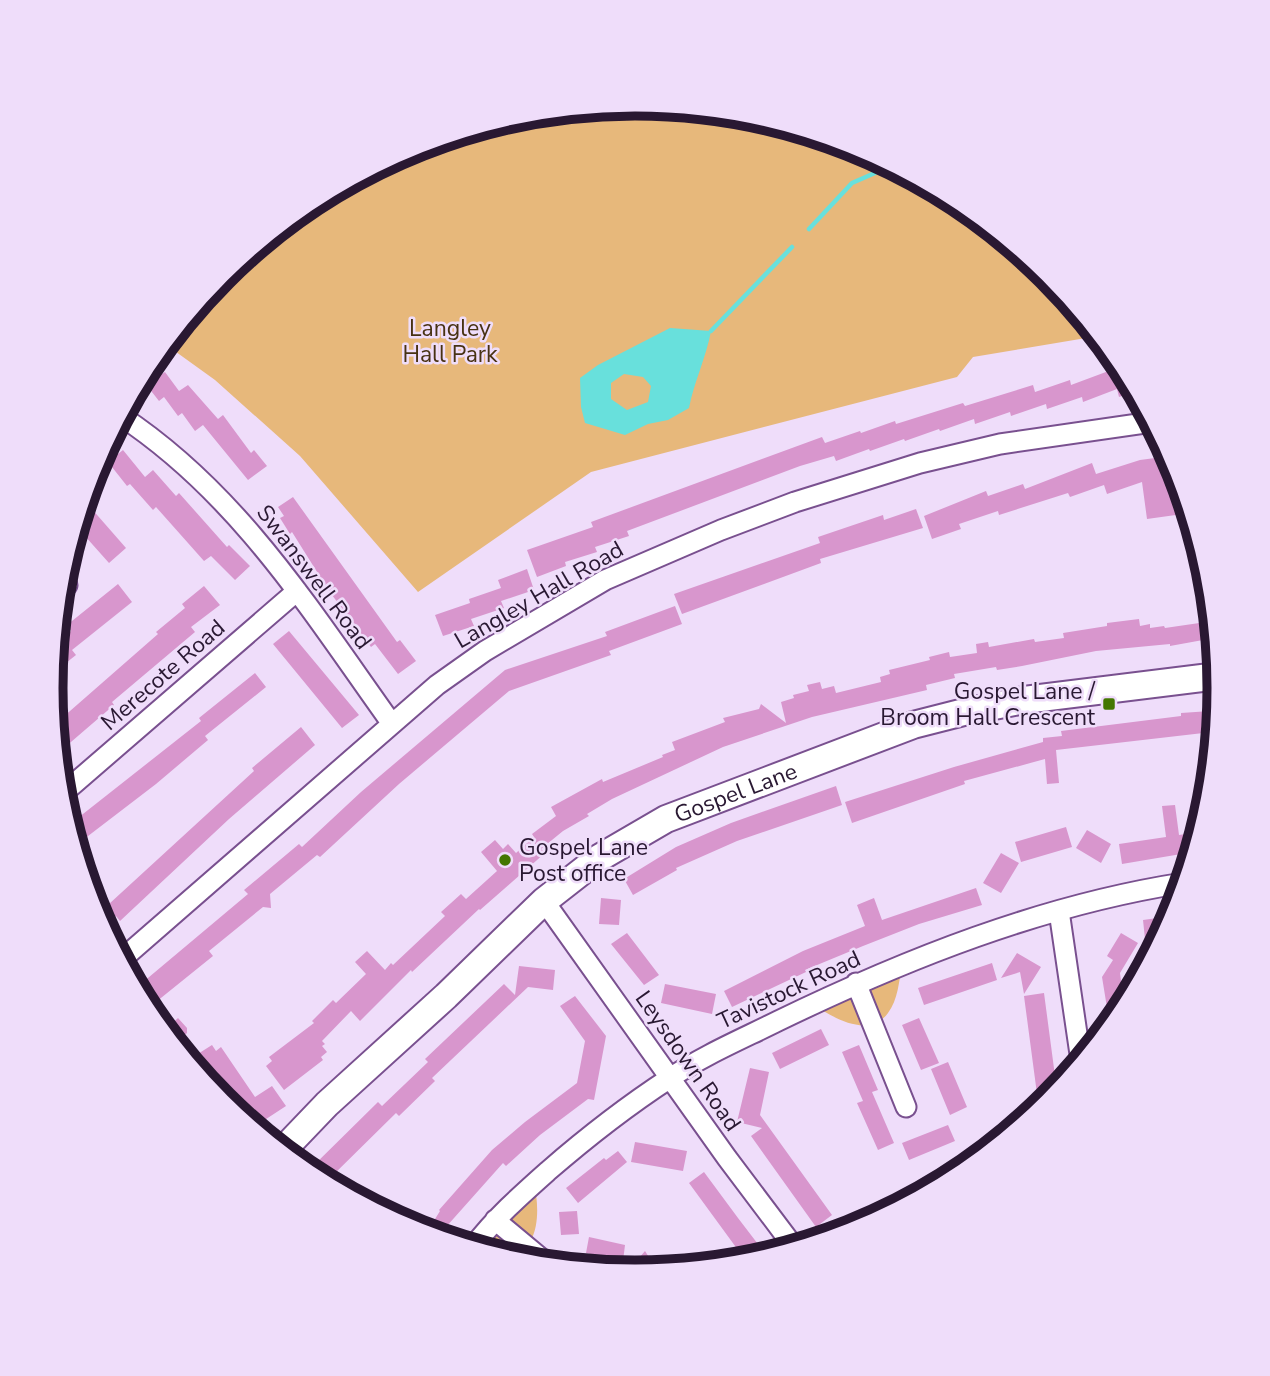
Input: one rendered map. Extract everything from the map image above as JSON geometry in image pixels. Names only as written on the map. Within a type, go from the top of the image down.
[{"type":"street","name":"Swanswell Road","points":[[129,422],[205,483],[270,553],[392,724]]},
{"type":"street","name":"Langley Hall Road","points":[[129,953],[437,685],[485,651],[606,580],[795,502],[920,463],[1000,444],[1142,423]]},
{"type":"street","name":"Merecote Road","points":[[72,786],[297,591]]},
{"type":"street","name":"Gospel Lane","points":[[289,1144],[327,1104],[390,1048],[544,901],[599,858],[666,819],[913,725],[1024,701],[1207,677]]},
{"type":"street","name":"Tavistock Road","points":[[480,1239],[495,1220],[585,1138],[670,1077],[704,1058],[856,983],[954,945],[1059,911],[1172,886]]},
{"type":"street","name":"Leysdown Road","points":[[544,901],[788,1239]]},
{"type":"street","points":[[1059,911],[1079,1048]]},
{"type":"street","points":[[856,983],[906,1107]]},
{"type":"street","points":[[495,1220],[532,1250]]},
{"type":"green space","name":"Langley Hall Park","points":[[598,117],[672,117],[747,127],[819,146],[888,175],[953,212],[983,234],[1039,284],[1087,338],[973,357],[957,377],[591,472],[418,592],[300,456],[215,380],[174,350],[231,284],[258,258],[317,212],[382,175],[451,146],[523,127]]},
{"type":"green space","points":[[902,965],[894,1002],[880,1021],[871,1025],[841,1020],[813,1004]]},
{"type":"green space","points":[[534,1184],[537,1217],[532,1239],[526,1248],[481,1239]]},
{"type":"shaded area","points":[[670,328],[711,331],[689,408],[668,420],[648,424],[625,435],[585,423],[581,407],[580,378],[598,365]],"holes":[[[624,374],[643,377],[651,386],[648,402],[627,410],[611,399],[611,383]]]},
{"type":"building","points":[[1111,370],[1126,395],[1119,397],[1117,389],[1083,402],[1082,397],[1047,409],[1046,404],[975,424],[974,419],[836,461],[834,456],[800,466],[627,531],[629,536],[595,547],[597,552],[565,562],[566,566],[537,577],[527,550],[593,527],[591,522],[822,437],[825,443],[895,421],[896,424],[963,403],[965,406],[1033,385],[1035,392],[1070,380],[1071,385]]},
{"type":"building","points":[[165,372],[179,391],[188,385],[218,419],[223,415],[251,453],[254,450],[267,466],[248,480],[203,425],[195,431],[182,413],[178,416],[164,397],[159,401],[149,388],[156,375],[158,377]]},
{"type":"building","points":[[123,450],[145,477],[153,470],[176,496],[179,493],[227,547],[229,545],[250,566],[235,580],[211,556],[204,561],[156,507],[153,510],[130,484],[127,486],[109,464]]},
{"type":"building","points":[[1158,458],[1180,514],[1147,519],[1142,482],[1107,494],[1104,485],[1070,497],[1068,493],[999,515],[998,511],[959,524],[961,529],[932,539],[924,516],[986,491],[988,496],[1023,484],[1025,489],[1092,463],[1096,474],[1140,460]]},
{"type":"building","points":[[293,497],[397,642],[400,640],[416,661],[398,674],[375,644],[371,647],[280,518],[284,516],[278,507]]},
{"type":"building","points":[[92,509],[126,548],[109,563],[84,535]]},
{"type":"building","points":[[916,509],[923,528],[820,559],[821,563],[682,614],[674,594],[820,543],[818,537],[883,515],[884,520]]},
{"type":"building","points":[[527,569],[534,590],[501,601],[504,608],[471,619],[474,626],[443,636],[435,615],[470,603],[469,599],[501,588],[498,580]]},
{"type":"building","points":[[118,584],[132,602],[72,650],[76,655],[64,665],[66,635],[71,631],[67,625]]},
{"type":"building","points":[[204,586],[220,605],[191,627],[195,632],[112,702],[114,705],[66,746],[64,716],[158,634],[156,632],[185,608],[182,604]]},
{"type":"building","points":[[675,606],[682,624],[609,651],[611,655],[509,691],[399,784],[320,857],[317,855],[270,894],[271,908],[263,907],[209,951],[213,956],[156,1002],[144,981],[248,894],[244,890],[299,844],[302,847],[361,792],[505,670],[607,636],[605,632]]},
{"type":"building","points":[[1139,619],[1140,626],[1150,624],[1150,628],[1165,628],[1203,622],[1205,640],[1170,646],[1096,651],[1022,666],[954,674],[955,678],[926,685],[927,690],[812,717],[723,747],[612,799],[563,831],[541,849],[545,853],[479,909],[412,972],[411,970],[360,1021],[351,1011],[322,1041],[327,1052],[321,1057],[323,1060],[284,1090],[266,1066],[272,1061],[269,1057],[314,1023],[312,1021],[333,1000],[336,1003],[366,974],[355,962],[367,951],[385,970],[445,916],[441,912],[461,894],[466,899],[497,871],[481,852],[495,840],[503,849],[508,844],[516,853],[534,837],[532,834],[556,816],[551,807],[602,779],[603,782],[663,757],[662,755],[675,750],[672,742],[725,722],[723,718],[759,709],[761,704],[786,723],[781,702],[794,698],[793,695],[809,691],[807,685],[820,682],[822,689],[834,686],[836,693],[881,682],[880,677],[890,674],[889,670],[930,660],[929,657],[949,652],[950,657],[977,653],[976,644],[988,642],[989,647],[1034,639],[1035,642],[1064,638],[1063,633],[1107,626],[1107,623]]},
{"type":"building","points":[[289,631],[359,715],[342,728],[273,644]]},
{"type":"building","points":[[255,673],[266,687],[205,736],[208,740],[156,784],[83,840],[78,818],[201,721],[199,718]]},
{"type":"building","points":[[1206,711],[1205,733],[1056,750],[1059,783],[1047,784],[1045,759],[964,781],[965,784],[852,823],[845,802],[1043,742],[1043,738],[1062,736],[1061,731],[1181,716],[1181,713]]},
{"type":"building","points":[[301,727],[315,745],[229,819],[120,921],[116,916],[113,919],[107,906],[254,771],[252,768]]},
{"type":"building","points":[[836,786],[842,805],[737,841],[676,868],[677,870],[633,895],[624,879],[676,847],[731,823]]},
{"type":"building","points":[[1175,805],[1179,835],[1189,834],[1183,854],[1122,864],[1119,844],[1166,837],[1162,806]]},
{"type":"building","points":[[1066,827],[1072,847],[1021,862],[1015,842]]},
{"type":"building","points":[[1087,830],[1111,844],[1101,863],[1076,848]]},
{"type":"building","points":[[1001,853],[1019,863],[1001,893],[983,883]]},
{"type":"building","points":[[976,888],[982,905],[919,924],[863,946],[805,970],[806,972],[732,1007],[724,991],[803,951],[865,926],[857,905],[874,898],[882,920]]},
{"type":"building","points":[[601,898],[621,900],[619,925],[599,924]]},
{"type":"building","points":[[1158,918],[1149,938],[1145,939],[1143,920]]},
{"type":"building","points":[[627,933],[659,975],[644,985],[611,944]]},
{"type":"building","points":[[1121,933],[1138,943],[1120,973],[1122,988],[1108,1011],[1102,977],[1113,960],[1107,956]]},
{"type":"building","points":[[1017,953],[1041,967],[1024,994],[1020,972],[1001,978]]},
{"type":"building","points":[[992,963],[997,980],[924,1005],[918,988]]},
{"type":"building","points":[[519,966],[555,970],[553,990],[528,987],[432,1078],[435,1081],[399,1116],[396,1113],[334,1174],[316,1163],[378,1102],[382,1106],[428,1062],[425,1059],[504,984],[515,995]]},
{"type":"building","points":[[665,984],[716,994],[712,1014],[661,1003]]},
{"type":"building","points":[[1044,993],[1055,1075],[1037,1094],[1024,996]]},
{"type":"building","points":[[575,996],[606,1036],[594,1100],[588,1099],[540,1135],[506,1166],[503,1163],[446,1227],[450,1230],[433,1223],[439,1210],[492,1150],[577,1083],[585,1041],[560,1006]]},
{"type":"building","points":[[178,1018],[187,1028],[187,1033],[182,1037],[172,1024]]},
{"type":"building","points":[[919,1018],[939,1063],[921,1070],[902,1025]]},
{"type":"building","points":[[821,1029],[829,1045],[780,1069],[772,1053]]},
{"type":"building","points":[[212,1045],[216,1051],[221,1047],[255,1097],[272,1086],[286,1106],[262,1122],[197,1055]]},
{"type":"building","points":[[859,1045],[878,1090],[872,1092],[894,1143],[878,1150],[857,1103],[863,1101],[842,1052]]},
{"type":"building","points":[[948,1062],[967,1107],[950,1115],[931,1069]]},
{"type":"building","points":[[750,1068],[769,1072],[760,1115],[832,1215],[816,1227],[751,1136],[762,1128],[737,1122]]},
{"type":"building","points":[[948,1125],[955,1141],[909,1160],[902,1143]]},
{"type":"building","points":[[635,1142],[687,1151],[683,1171],[631,1162]]},
{"type":"building","points":[[618,1151],[627,1162],[578,1203],[566,1188],[604,1158],[606,1160]]},
{"type":"building","points":[[704,1172],[760,1246],[738,1250],[689,1183]]},
{"type":"building","points":[[577,1211],[579,1234],[561,1235],[559,1212]]},
{"type":"building","points":[[589,1237],[625,1245],[623,1260],[586,1253]]},
{"type":"building","points":[[645,1251],[650,1260],[637,1260]]},
{"type":"waterway","points":[[809,229],[852,183],[879,171]]},
{"type":"waterway","points":[[711,331],[792,247]]},
{"type":"place","name":"Gospel Lane / Broom Hall Crescent","points":[[1109,704]]},
{"type":"place","name":"Gospel Lane Post office","points":[[505,860]]}]
